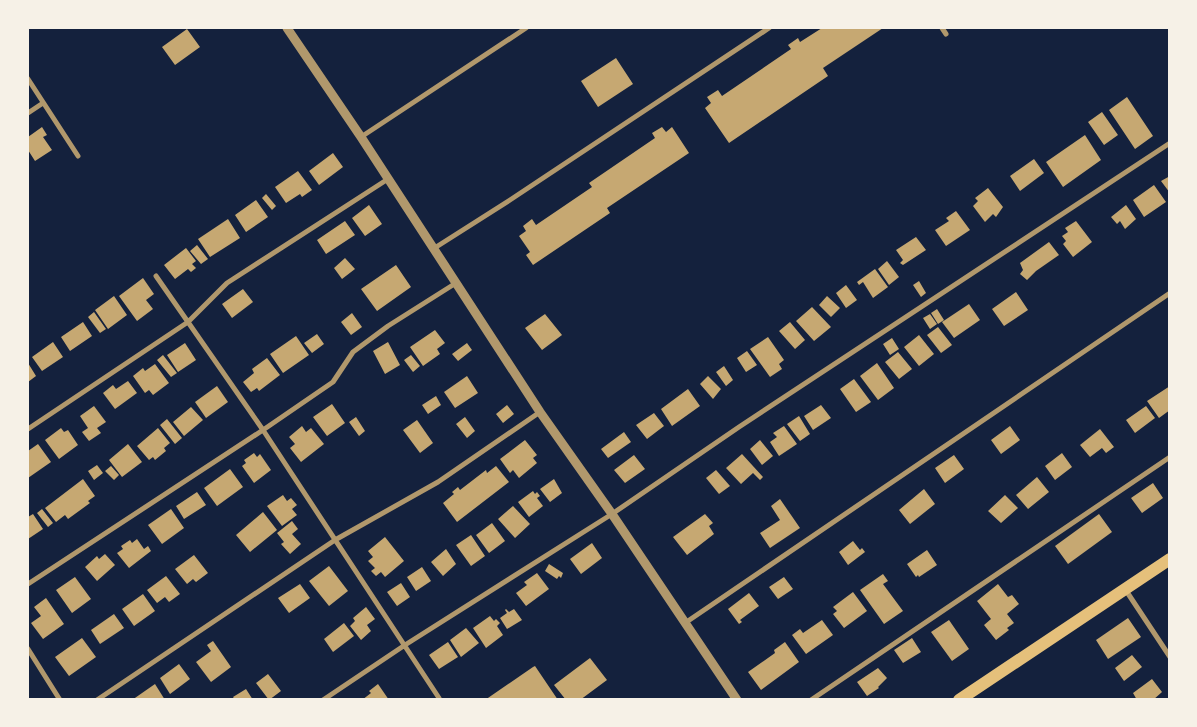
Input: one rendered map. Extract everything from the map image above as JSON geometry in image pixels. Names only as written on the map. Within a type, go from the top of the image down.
[{"type":"main road","points":[[959,700],[1170,559]]},
{"type":"street","points":[[287,28],[361,137],[540,412],[612,514],[736,700]]},
{"type":"street","points":[[361,137],[526,28]]},
{"type":"street","points":[[433,249],[769,28]]},
{"type":"street","points":[[942,28],[946,34]]},
{"type":"street","points":[[28,79],[78,156]]},
{"type":"street","points":[[28,112],[43,103]]},
{"type":"street","points":[[323,700],[405,645],[612,514],[739,427],[1170,143]]},
{"type":"street","points":[[28,429],[188,322],[227,283],[388,179]]},
{"type":"street","points":[[156,276],[263,430],[439,698]]},
{"type":"street","points":[[28,584],[263,430],[332,382],[353,352],[388,326],[456,283]]},
{"type":"street","points":[[685,623],[1170,293]]},
{"type":"street","points":[[97,700],[335,540],[438,482],[540,412]]},
{"type":"street","points":[[811,700],[1170,457]]},
{"type":"street","points":[[1125,589],[1170,658]]},
{"type":"street","points":[[28,649],[60,700]]},
{"type":"building","points":[[822,28],[883,28],[823,68],[828,76],[729,143],[705,108],[711,103],[707,97],[718,90],[722,96],[791,49],[788,45],[798,38],[800,42]]},
{"type":"building","points":[[187,29],[200,47],[175,65],[162,47]]},
{"type":"building","points":[[616,58],[633,84],[598,107],[581,81]]},
{"type":"building","points":[[1127,97],[1153,136],[1135,149],[1109,110]]},
{"type":"building","points":[[1102,112],[1118,135],[1104,145],[1088,122]]},
{"type":"building","points":[[42,127],[47,135],[43,137],[52,150],[35,161],[28,150],[28,137]]},
{"type":"building","points":[[662,127],[666,132],[672,127],[689,153],[607,208],[610,213],[533,265],[526,255],[530,252],[519,236],[526,231],[523,226],[532,219],[536,225],[592,187],[589,183],[655,138],[652,133]]},
{"type":"building","points":[[1085,135],[1101,160],[1063,187],[1046,162]]},
{"type":"building","points":[[333,153],[343,167],[319,185],[309,171]]},
{"type":"building","points":[[1034,159],[1044,173],[1020,191],[1010,176]]},
{"type":"building","points":[[298,171],[312,190],[302,197],[300,194],[286,203],[275,187]]},
{"type":"building","points":[[1170,176],[1170,193],[1161,181]]},
{"type":"building","points":[[1154,185],[1166,202],[1144,217],[1133,200]]},
{"type":"building","points":[[988,188],[1003,207],[996,217],[993,214],[985,222],[973,206],[978,201],[975,198]]},
{"type":"building","points":[[266,194],[276,206],[272,210],[262,198]]},
{"type":"building","points":[[256,200],[268,217],[246,232],[235,215]]},
{"type":"building","points":[[369,205],[382,224],[365,236],[352,218]]},
{"type":"building","points":[[1126,205],[1136,219],[1125,229],[1120,221],[1117,224],[1111,217]]},
{"type":"building","points":[[956,211],[970,230],[946,246],[935,230],[949,221],[946,218]]},
{"type":"building","points":[[228,219],[240,238],[210,257],[198,239]]},
{"type":"building","points":[[345,221],[355,235],[326,254],[317,240]]},
{"type":"building","points":[[1076,221],[1092,242],[1073,257],[1063,244],[1066,241],[1062,236],[1068,232],[1065,228]]},
{"type":"building","points":[[916,237],[926,250],[903,265],[900,263],[903,260],[896,250]]},
{"type":"building","points":[[1049,242],[1059,255],[1036,271],[1027,280],[1020,274],[1023,270],[1020,263]]},
{"type":"building","points":[[197,245],[208,259],[201,264],[190,251]]},
{"type":"building","points":[[186,248],[196,261],[192,264],[196,268],[191,272],[188,269],[175,279],[164,265]]},
{"type":"building","points":[[345,258],[355,269],[342,279],[334,268]]},
{"type":"building","points":[[887,261],[899,277],[889,285],[878,269]]},
{"type":"building","points":[[396,265],[411,287],[377,311],[361,289]]},
{"type":"building","points":[[875,269],[888,287],[873,298],[863,282],[859,285],[857,282]]},
{"type":"building","points":[[143,278],[154,294],[146,300],[153,309],[137,321],[119,296]]},
{"type":"building","points":[[919,281],[926,293],[921,297],[913,285]]},
{"type":"building","points":[[846,285],[857,300],[846,308],[836,293]]},
{"type":"building","points":[[243,289],[253,302],[232,318],[222,304]]},
{"type":"building","points":[[1016,292],[1028,310],[1004,326],[992,309]]},
{"type":"building","points":[[114,296],[127,315],[108,329],[95,310]]},
{"type":"building","points":[[827,296],[840,308],[831,317],[819,305]]},
{"type":"building","points":[[969,304],[980,320],[954,338],[942,322]]},
{"type":"building","points":[[812,307],[831,327],[814,341],[796,321]]},
{"type":"building","points":[[937,309],[944,320],[938,324],[931,313]]},
{"type":"building","points":[[94,312],[106,329],[100,333],[88,317]]},
{"type":"building","points":[[352,313],[362,327],[351,335],[341,322]]},
{"type":"building","points":[[545,314],[562,335],[542,350],[525,328]]},
{"type":"building","points":[[930,314],[937,324],[930,329],[923,318]]},
{"type":"building","points":[[83,322],[92,336],[70,351],[61,337]]},
{"type":"building","points":[[790,322],[805,340],[795,349],[779,331]]},
{"type":"building","points":[[938,327],[952,345],[941,353],[927,335]]},
{"type":"building","points":[[435,330],[445,343],[437,349],[440,354],[423,366],[410,347]]},
{"type":"building","points":[[317,334],[324,344],[312,353],[304,343]]},
{"type":"building","points":[[919,335],[934,354],[919,366],[904,347]]},
{"type":"building","points":[[296,336],[309,355],[283,373],[270,354]]},
{"type":"building","points":[[768,337],[784,360],[779,364],[782,369],[770,377],[750,349]]},
{"type":"building","points":[[892,338],[899,349],[890,355],[883,344]]},
{"type":"building","points":[[53,342],[63,357],[42,371],[32,357]]},
{"type":"building","points":[[388,342],[400,365],[385,374],[373,351]]},
{"type":"building","points":[[185,343],[196,360],[178,372],[167,355]]},
{"type":"building","points":[[467,343],[472,350],[458,361],[452,354]]},
{"type":"building","points":[[747,351],[757,365],[746,372],[737,358]]},
{"type":"building","points":[[898,352],[912,369],[899,379],[885,362]]},
{"type":"building","points":[[163,355],[177,373],[171,377],[157,360]]},
{"type":"building","points":[[411,355],[420,366],[413,372],[404,360]]},
{"type":"building","points":[[267,358],[280,375],[259,391],[257,388],[251,392],[243,382],[254,373],[252,369]]},
{"type":"building","points":[[28,363],[36,376],[28,382]]},
{"type":"building","points":[[877,363],[894,388],[878,400],[860,376]]},
{"type":"building","points":[[155,364],[169,383],[153,395],[149,390],[145,393],[133,376],[143,368],[145,371]]},
{"type":"building","points":[[724,366],[733,380],[726,386],[716,372]]},
{"type":"building","points":[[467,376],[478,393],[455,408],[444,392]]},
{"type":"building","points":[[708,376],[721,389],[713,399],[700,384]]},
{"type":"building","points":[[854,379],[871,402],[856,412],[840,389]]},
{"type":"building","points":[[128,381],[137,393],[115,409],[103,393],[113,385],[116,389]]},
{"type":"building","points":[[217,386],[228,402],[206,418],[195,402]]},
{"type":"building","points":[[1170,386],[1170,410],[1159,418],[1147,401]]},
{"type":"building","points":[[688,389],[700,406],[672,426],[661,409]]},
{"type":"building","points":[[436,396],[441,405],[428,414],[422,405]]},
{"type":"building","points":[[332,404],[345,423],[327,436],[313,417]]},
{"type":"building","points":[[507,405],[514,414],[503,423],[496,414]]},
{"type":"building","points":[[821,405],[831,418],[813,430],[804,416]]},
{"type":"building","points":[[94,406],[106,422],[97,428],[101,433],[89,441],[82,432],[88,428],[80,416]]},
{"type":"building","points":[[1146,406],[1155,418],[1135,433],[1126,420]]},
{"type":"building","points":[[191,407],[203,420],[184,436],[173,422]]},
{"type":"building","points":[[654,413],[664,426],[647,439],[636,425]]},
{"type":"building","points":[[799,416],[810,434],[800,441],[787,424]]},
{"type":"building","points":[[356,417],[365,431],[359,436],[349,422]]},
{"type":"building","points":[[465,417],[475,431],[467,438],[456,424]]},
{"type":"building","points":[[167,419],[182,438],[175,444],[160,425]]},
{"type":"building","points":[[417,420],[433,443],[420,453],[403,430]]},
{"type":"building","points":[[302,426],[306,432],[311,428],[324,444],[301,462],[290,448],[295,444],[289,437]]},
{"type":"building","points":[[784,426],[797,444],[779,456],[770,442],[777,437],[773,433]]},
{"type":"building","points":[[1010,426],[1020,440],[1001,454],[991,440]]},
{"type":"building","points":[[61,428],[64,432],[68,430],[78,445],[59,459],[45,440]]},
{"type":"building","points":[[158,428],[170,443],[164,448],[166,451],[155,460],[153,457],[149,460],[137,446]]},
{"type":"building","points":[[1100,429],[1114,447],[1106,453],[1102,448],[1090,457],[1080,445]]},
{"type":"building","points":[[624,432],[631,442],[608,458],[601,449]]},
{"type":"building","points":[[525,440],[537,455],[533,458],[537,463],[519,478],[513,470],[510,473],[500,459]]},
{"type":"building","points":[[760,440],[773,456],[762,465],[750,449]]},
{"type":"building","points":[[38,444],[51,462],[28,478],[28,451]]},
{"type":"building","points":[[128,444],[142,462],[122,477],[109,460]]},
{"type":"building","points":[[254,453],[257,457],[260,454],[271,470],[254,483],[242,466],[246,463],[244,460]]},
{"type":"building","points":[[1062,453],[1072,467],[1055,480],[1045,466]]},
{"type":"building","points":[[742,454],[763,477],[760,480],[753,473],[741,484],[726,468]]},
{"type":"building","points":[[634,455],[645,469],[625,483],[614,470]]},
{"type":"building","points":[[954,455],[964,469],[945,483],[935,468]]},
{"type":"building","points":[[97,465],[103,473],[94,480],[88,471]]},
{"type":"building","points":[[111,466],[119,475],[114,480],[105,471]]},
{"type":"building","points":[[496,466],[509,482],[457,522],[443,503],[454,494],[452,492],[458,487],[460,490],[486,470],[487,473]]},
{"type":"building","points":[[230,469],[243,487],[217,506],[204,488]]},
{"type":"building","points":[[716,470],[730,486],[719,494],[706,478]]},
{"type":"building","points":[[1037,477],[1049,492],[1028,509],[1016,495]]},
{"type":"building","points":[[83,479],[95,496],[88,501],[90,503],[68,519],[65,515],[56,522],[45,508]]},
{"type":"building","points":[[554,479],[562,493],[550,502],[540,489]]},
{"type":"building","points":[[1153,483],[1163,498],[1142,513],[1131,498]]},
{"type":"building","points":[[924,489],[935,504],[910,524],[899,510]]},
{"type":"building","points":[[533,491],[535,494],[537,492],[540,496],[537,498],[543,506],[529,517],[518,502]]},
{"type":"building","points":[[197,492],[206,505],[184,519],[176,506]]},
{"type":"building","points":[[283,495],[287,501],[291,498],[297,505],[292,509],[297,515],[282,526],[267,506]]},
{"type":"building","points":[[1005,495],[1018,508],[1001,523],[988,511]]},
{"type":"building","points":[[780,499],[800,528],[770,548],[760,533],[780,520],[771,506]]},
{"type":"building","points":[[513,506],[530,524],[515,538],[498,519]]},
{"type":"building","points":[[42,509],[53,523],[48,527],[37,513]]},
{"type":"building","points":[[171,509],[184,528],[162,544],[148,525]]},
{"type":"building","points":[[263,512],[277,530],[250,552],[236,535]]},
{"type":"building","points":[[33,514],[43,529],[28,539],[28,517]]},
{"type":"building","points":[[705,514],[713,523],[709,526],[714,534],[687,555],[673,537]]},
{"type":"building","points":[[1099,514],[1112,532],[1068,564],[1055,546]]},
{"type":"building","points":[[292,521],[298,529],[292,534],[301,544],[290,554],[281,544],[284,542],[277,533]]},
{"type":"building","points":[[492,523],[505,541],[489,553],[476,535]]},
{"type":"building","points":[[471,535],[485,556],[471,566],[456,545]]},
{"type":"building","points":[[385,537],[404,561],[385,577],[381,572],[376,576],[371,571],[375,568],[368,561],[373,557],[368,551]]},
{"type":"building","points":[[137,539],[144,549],[148,546],[151,551],[129,568],[117,553],[123,549],[121,546],[130,540],[132,543]]},
{"type":"building","points":[[853,541],[860,550],[862,548],[865,552],[848,565],[839,552]]},
{"type":"building","points":[[592,543],[602,558],[581,574],[570,559]]},
{"type":"building","points":[[446,549],[456,564],[443,576],[431,562]]},
{"type":"building","points":[[927,550],[937,565],[916,577],[907,564]]},
{"type":"building","points":[[105,554],[115,565],[97,581],[85,567],[97,556],[99,559]]},
{"type":"building","points":[[194,555],[208,573],[196,582],[193,579],[187,584],[175,569]]},
{"type":"building","points":[[549,564],[563,573],[561,578],[559,576],[557,579],[545,571]]},
{"type":"building","points":[[329,566],[348,591],[329,606],[309,581]]},
{"type":"building","points":[[422,567],[431,581],[416,591],[407,577]]},
{"type":"building","points":[[537,573],[549,589],[526,606],[516,593],[527,585],[524,582]]},
{"type":"building","points":[[883,574],[888,581],[883,584],[903,611],[884,624],[860,590]]},
{"type":"building","points":[[166,576],[180,594],[169,602],[165,597],[157,603],[147,590]]},
{"type":"building","points":[[75,577],[91,599],[72,613],[56,590]]},
{"type":"building","points":[[784,577],[793,589],[778,599],[769,587]]},
{"type":"building","points":[[401,583],[410,597],[397,606],[387,592]]},
{"type":"building","points":[[300,584],[310,598],[289,613],[278,598]]},
{"type":"building","points":[[998,584],[1008,597],[1012,595],[1019,604],[1007,614],[1014,623],[1007,628],[1009,630],[996,640],[984,625],[991,619],[977,601]]},
{"type":"building","points":[[853,592],[867,611],[844,628],[833,614],[837,611],[833,607]]},
{"type":"building","points":[[749,593],[759,606],[740,620],[742,622],[739,624],[728,609]]},
{"type":"building","points":[[143,594],[155,611],[134,626],[122,609]]},
{"type":"building","points":[[46,598],[64,624],[43,639],[31,623],[41,616],[34,607]]},
{"type":"building","points":[[366,607],[375,619],[367,625],[371,631],[361,640],[350,626],[355,621],[353,618]]},
{"type":"building","points":[[506,609],[509,612],[514,609],[522,620],[507,629],[500,618],[507,613]]},
{"type":"building","points":[[114,614],[124,628],[100,644],[91,630]]},
{"type":"building","points":[[490,616],[494,621],[496,619],[500,623],[497,626],[503,635],[486,648],[473,628]]},
{"type":"building","points":[[1128,618],[1141,637],[1108,659],[1096,640]]},
{"type":"building","points":[[822,620],[833,635],[806,654],[792,635],[800,629],[803,633]]},
{"type":"building","points":[[949,620],[969,649],[952,661],[931,632]]},
{"type":"building","points":[[344,623],[354,636],[333,652],[324,639]]},
{"type":"building","points":[[466,628],[479,643],[461,657],[450,640]]},
{"type":"building","points":[[82,638],[96,657],[69,676],[55,657]]},
{"type":"building","points":[[912,638],[921,652],[903,663],[894,650]]},
{"type":"building","points":[[213,641],[231,667],[211,682],[196,662],[211,651],[207,645]]},
{"type":"building","points":[[448,642],[458,657],[439,669],[429,655]]},
{"type":"building","points":[[785,642],[799,662],[761,690],[748,672],[775,653],[774,650]]},
{"type":"building","points":[[1132,655],[1142,667],[1124,681],[1115,668]]},
{"type":"building","points":[[590,658],[607,680],[580,700],[566,700],[554,685]]},
{"type":"building","points":[[179,664],[190,679],[170,694],[160,678]]},
{"type":"building","points":[[535,666],[558,700],[485,700],[533,667]]},
{"type":"building","points":[[878,668],[887,678],[879,688],[867,696],[857,682]]},
{"type":"building","points":[[268,674],[281,691],[269,700],[256,683]]},
{"type":"building","points":[[1152,679],[1162,692],[1153,700],[1137,700],[1133,693]]},
{"type":"building","points":[[155,684],[165,700],[132,700]]},
{"type":"building","points":[[378,684],[389,700],[362,700],[371,693],[369,691]]},
{"type":"building","points":[[246,689],[253,700],[235,700],[233,697]]}]
